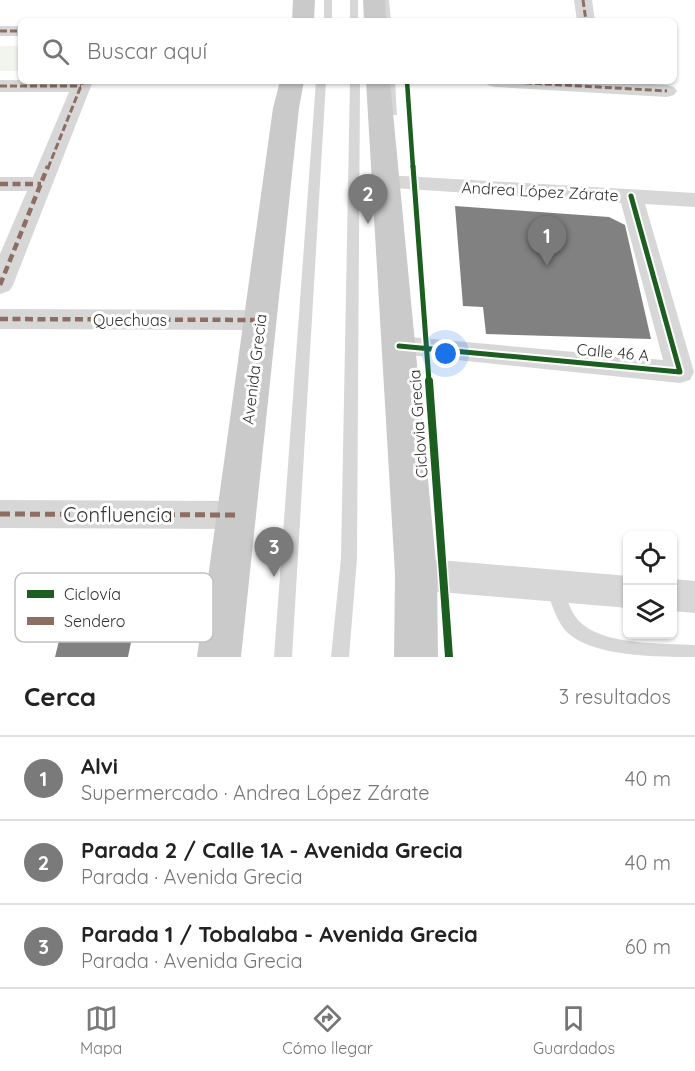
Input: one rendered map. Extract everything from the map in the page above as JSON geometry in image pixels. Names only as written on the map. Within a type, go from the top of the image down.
[{"type":"main road","points":[[303,18],[304,0]]},
{"type":"main road","points":[[374,0],[375,18]]},
{"type":"main road","name":"Avenida Grecia","points":[[219,657],[286,108],[291,84]]},
{"type":"main road","points":[[378,84],[416,574],[416,657]]},
{"type":"street","points":[[583,0],[586,18]]},
{"type":"street","points":[[0,30],[18,31]]},
{"type":"street","points":[[0,86],[82,84],[0,285]]},
{"type":"street","points":[[597,84],[667,91]]},
{"type":"street","name":"Andrea López Zárate","points":[[386,177],[695,200]]},
{"type":"street","points":[[0,184],[41,184]]},
{"type":"street","name":"Calle 46 A","points":[[399,346],[680,372],[631,196]]},
{"type":"street","name":"Quechuas","points":[[0,319],[260,320]]},
{"type":"street","name":"Confluencia","points":[[0,514],[236,515]]},
{"type":"street","points":[[416,574],[623,592]]},
{"type":"street","points":[[677,595],[695,597]]},
{"type":"lane","points":[[328,0],[328,18]]},
{"type":"lane","points":[[354,0],[354,18]]},
{"type":"lane","points":[[386,0],[387,18]]},
{"type":"lane","points":[[284,657],[321,84]]},
{"type":"lane","points":[[340,657],[349,558],[355,84]]},
{"type":"lane","points":[[386,177],[396,156],[390,84]]},
{"type":"lane","points":[[554,585],[572,626],[585,637],[606,645],[695,654]]},
{"type":"shaded area","points":[[0,46],[18,46],[18,71],[0,71]]},
{"type":"building","points":[[455,206],[609,217],[625,225],[651,339],[486,334],[483,307],[463,306]]},
{"type":"building","points":[[59,642],[131,642],[128,657],[55,657]]},
{"type":"marked path","points":[[583,0],[586,18]]},
{"type":"marked path","points":[[0,31],[18,31]]},
{"type":"marked path","points":[[0,285],[82,84]]},
{"type":"marked path","points":[[547,84],[667,91]]},
{"type":"marked path","points":[[0,86],[81,86]]},
{"type":"marked path","points":[[0,184],[41,184]]},
{"type":"marked path","points":[[0,319],[260,320]]},
{"type":"marked path","points":[[0,514],[236,515]]},
{"type":"cycle path","name":"Ciclovia Grecia","points":[[407,84],[449,657]]},
{"type":"cycle path","points":[[399,346],[680,372],[631,196]]},
{"type":"place","name":"Parada 2 / Calle 1A - Avenida Grecia","points":[[368,224]]},
{"type":"place","name":"Alvi","points":[[547,266]]},
{"type":"place","name":"Parada 1 / Tobalaba - Avenida Grecia","points":[[274,577]]}]
